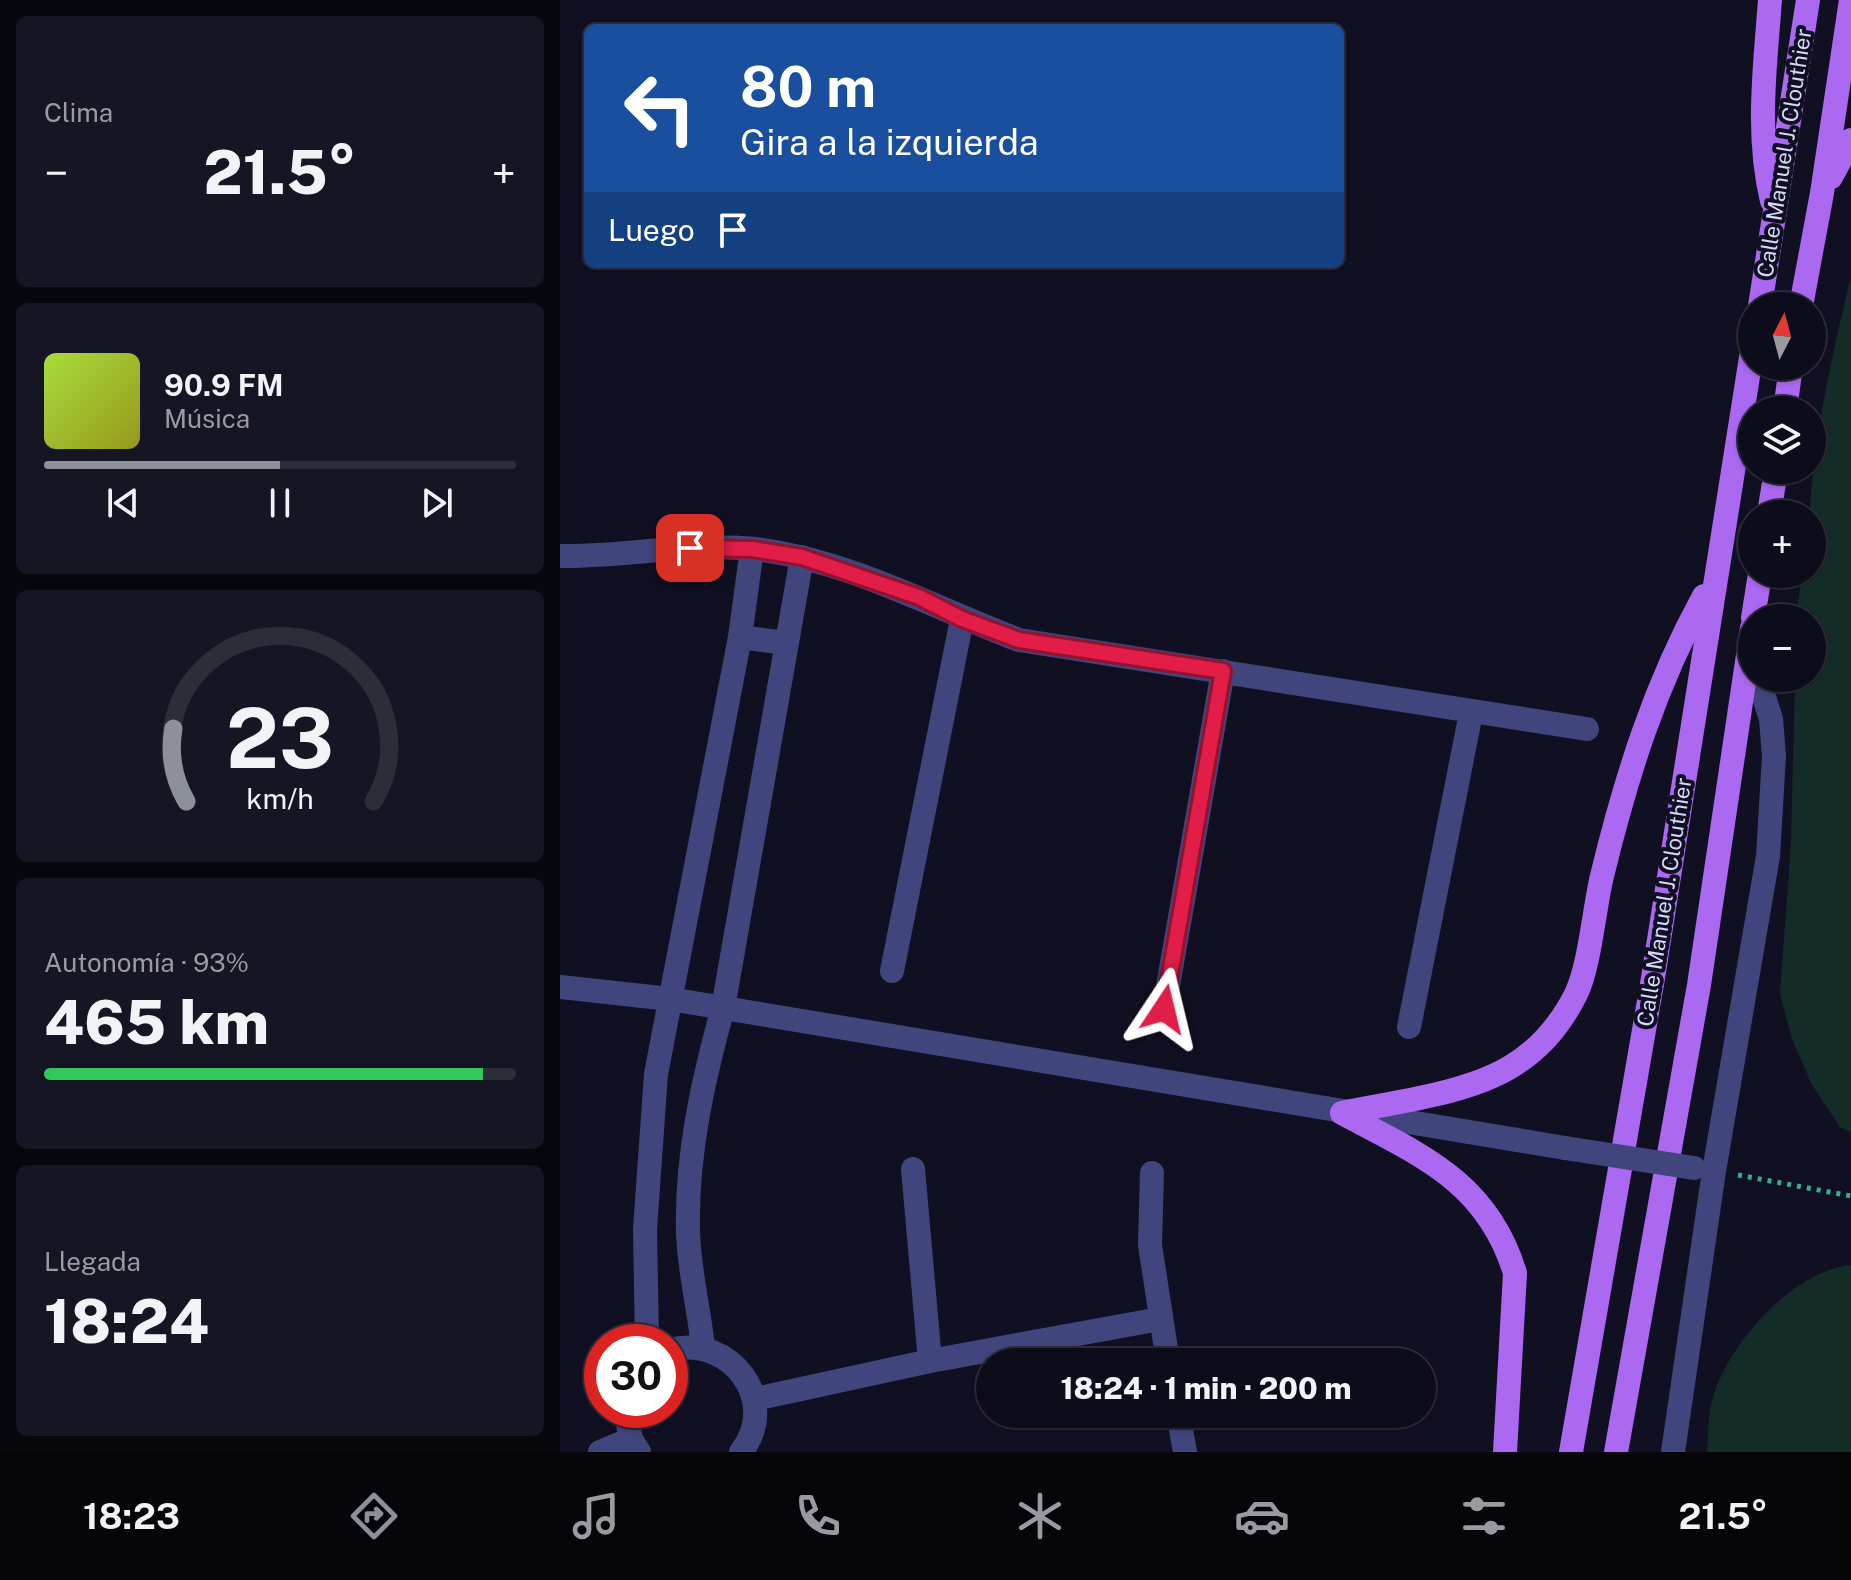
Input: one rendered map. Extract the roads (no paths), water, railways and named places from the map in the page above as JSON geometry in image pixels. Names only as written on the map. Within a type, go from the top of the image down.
[{"type":"main road","points":[[1770,0],[1763,99],[1765,170],[1775,214]]},
{"type":"main road","name":"Calle Manuel J. Clouthier","points":[[1762,292],[1808,0]]},
{"type":"main road","name":"Calle Manuel J. Clouthier","points":[[1804,292],[1851,0]]},
{"type":"main road","points":[[1822,193],[1851,140]]},
{"type":"main road","name":"Calle Manuel J. Clouthier","points":[[1571,1452],[1653,978],[1713,580],[1747,380]]},
{"type":"main road","points":[[1342,1113],[1457,1088],[1511,1067],[1545,1040],[1563,1018],[1578,990],[1598,892],[1633,759],[1676,647],[1713,580]]},
{"type":"main road","name":"Calle Manuel J. Clouthier","points":[[1616,1452],[1697,1000],[1744,692]]},
{"type":"main road","points":[[1342,1113],[1439,1165],[1494,1222],[1507,1246],[1515,1273],[1505,1452]]},
{"type":"street","points":[[560,556],[690,548],[752,549],[802,557],[919,597],[962,619],[1019,640],[1587,729]]},
{"type":"street","points":[[647,1324],[645,1229],[648,1151],[656,1074],[740,637],[752,549]]},
{"type":"street","points":[[703,1347],[688,1232],[693,1155],[704,1078],[723,1008],[802,557]]},
{"type":"street","points":[[892,971],[962,619]]},
{"type":"street","points":[[740,637],[785,643]]},
{"type":"street","points":[[1164,1009],[1223,671]]},
{"type":"street","points":[[1673,1452],[1704,1169],[1765,871],[1773,805],[1771,719],[1762,692]]},
{"type":"street","points":[[1409,1027],[1471,713]]},
{"type":"street","points":[[560,987],[670,999],[1342,1113],[1704,1169]]},
{"type":"street","points":[[913,1169],[930,1361]]},
{"type":"street","points":[[1152,1173],[1150,1245],[1165,1348]]},
{"type":"street","points":[[755,1399],[930,1361],[1160,1319]]},
{"type":"street","points":[[688,1348],[703,1347],[726,1357],[745,1375],[755,1399],[753,1430],[741,1452]]},
{"type":"street","points":[[1181,1428],[1185,1452]]},
{"type":"street","points":[[600,1452],[635,1446]]}]
